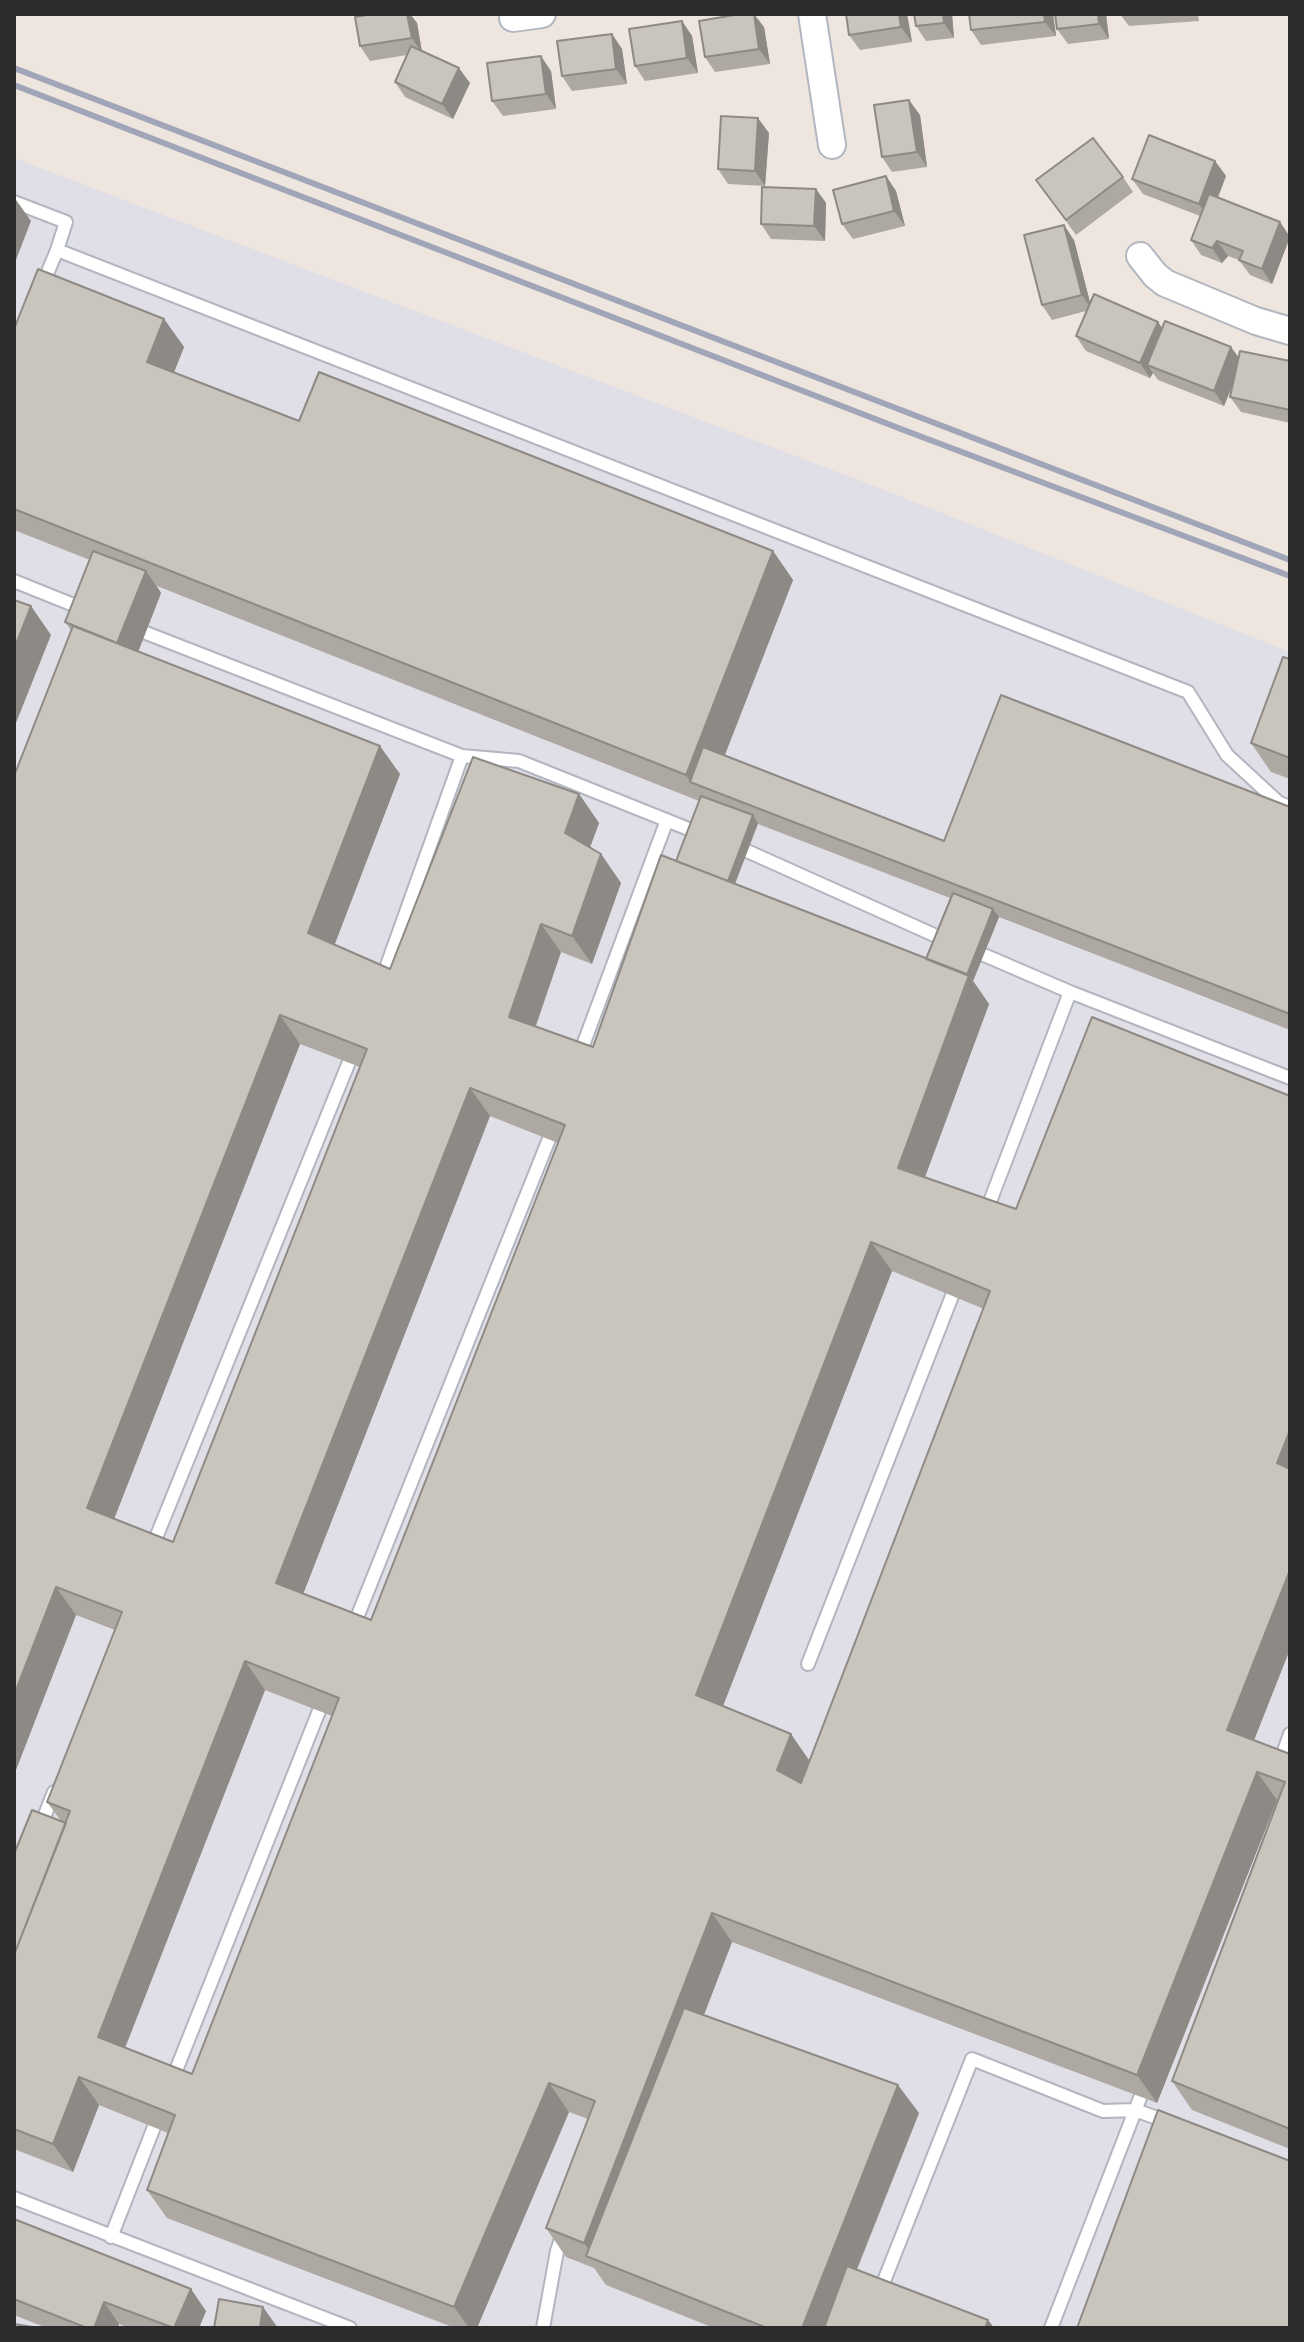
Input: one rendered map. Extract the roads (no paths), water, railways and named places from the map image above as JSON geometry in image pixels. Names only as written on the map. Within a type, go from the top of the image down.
[{"type":"street","points":[[513,18],[542,14]]},
{"type":"street","points":[[812,14],[832,145]]},
{"type":"street","points":[[1140,256],[1165,283],[1256,321],[1290,331]]},
{"type":"lane","points":[[14,202],[66,222],[35,303]]},
{"type":"lane","points":[[57,250],[1188,692],[1227,755],[1279,803],[1290,807]]},
{"type":"lane","points":[[14,581],[93,612]]},
{"type":"lane","points":[[146,633],[462,756],[519,761],[696,832]]},
{"type":"lane","points":[[380,985],[462,756]]},
{"type":"lane","points":[[576,1062],[667,820]]},
{"type":"lane","points":[[747,851],[943,939]]},
{"type":"lane","points":[[984,955],[1290,1078]]},
{"type":"lane","points":[[984,1219],[1070,992]]},
{"type":"lane","points":[[149,1553],[349,1062]]},
{"type":"lane","points":[[350,1633],[549,1139]]},
{"type":"lane","points":[[808,1664],[952,1296]]},
{"type":"lane","points":[[170,2086],[319,1711]]},
{"type":"lane","points":[[1277,1770],[1290,1734]]},
{"type":"lane","points":[[35,1841],[61,1774]]},
{"type":"lane","points":[[884,2281],[972,2059],[1103,2111],[1138,2104],[1177,2126]]},
{"type":"lane","points":[[1051,2328],[1138,2104]]},
{"type":"lane","points":[[111,2237],[154,2127]]},
{"type":"lane","points":[[14,2198],[350,2328]]},
{"type":"lane","points":[[545,2327],[557,2251],[567,2222]]},
{"type":"railway","points":[[14,68],[1290,560]]},
{"type":"railway","points":[[14,85],[901,429],[1290,576]]}]
